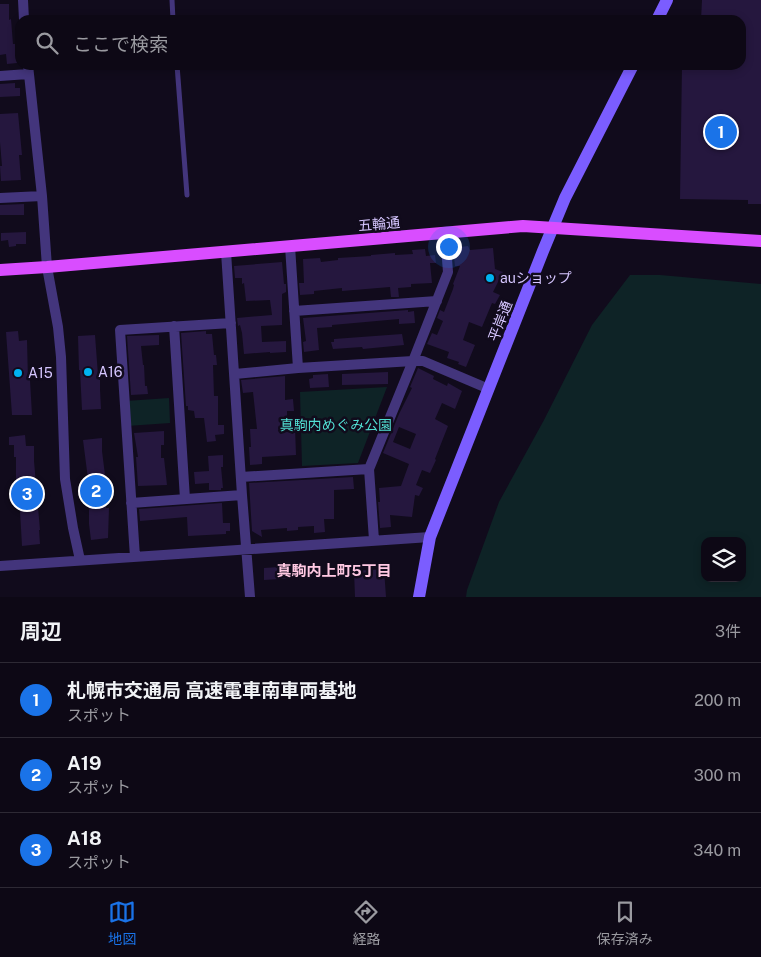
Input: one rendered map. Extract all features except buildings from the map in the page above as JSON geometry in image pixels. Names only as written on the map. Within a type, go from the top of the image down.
[{"type":"main road","name":"五輪通","points":[[0,270],[523,226],[761,241]]},
{"type":"street","points":[[23,0],[24,15]]},
{"type":"street","points":[[660,15],[667,0]]},
{"type":"street","points":[[0,76],[28,70],[42,196],[47,267],[58,327],[61,357],[65,479],[80,560]]},
{"type":"street","name":"平岸通","points":[[419,597],[430,537],[552,229],[565,198],[630,70]]},
{"type":"street","points":[[0,198],[42,196]]},
{"type":"street","points":[[374,540],[369,469],[448,272],[445,234]]},
{"type":"street","points":[[290,246],[298,368]]},
{"type":"street","points":[[226,252],[250,597]]},
{"type":"street","points":[[294,311],[437,301]]},
{"type":"street","points":[[135,557],[120,330],[231,323]]},
{"type":"street","points":[[174,326],[185,499]]},
{"type":"street","points":[[234,374],[298,368],[422,361],[489,389]]},
{"type":"street","points":[[241,477],[369,469]]},
{"type":"street","points":[[131,503],[242,495]]},
{"type":"street","points":[[0,566],[430,537]]},
{"type":"lane","points":[[172,0],[173,15]]},
{"type":"lane","points":[[177,70],[187,195]]},
{"type":"green space","points":[[630,275],[660,275],[761,284],[761,597],[466,597],[499,502],[544,420],[592,325]]},
{"type":"green space","name":"真駒内めぐみ公園","points":[[387,387],[358,463],[302,466],[300,392]]},
{"type":"green space","points":[[169,398],[170,423],[127,426],[126,401]]},
{"type":"place","name":"札幌市交通局 高速電車南車両基地","points":[[721,132]]},
{"type":"place","name":"auショップ","points":[[490,278]]},
{"type":"place","name":"A16","points":[[88,372]]},
{"type":"place","name":"A15","points":[[18,373]]},
{"type":"place","name":"A19","points":[[96,491]]},
{"type":"place","name":"A18","points":[[27,494]]},
{"type":"district","name":"真駒内上町5丁目","points":[[334,570]]}]
